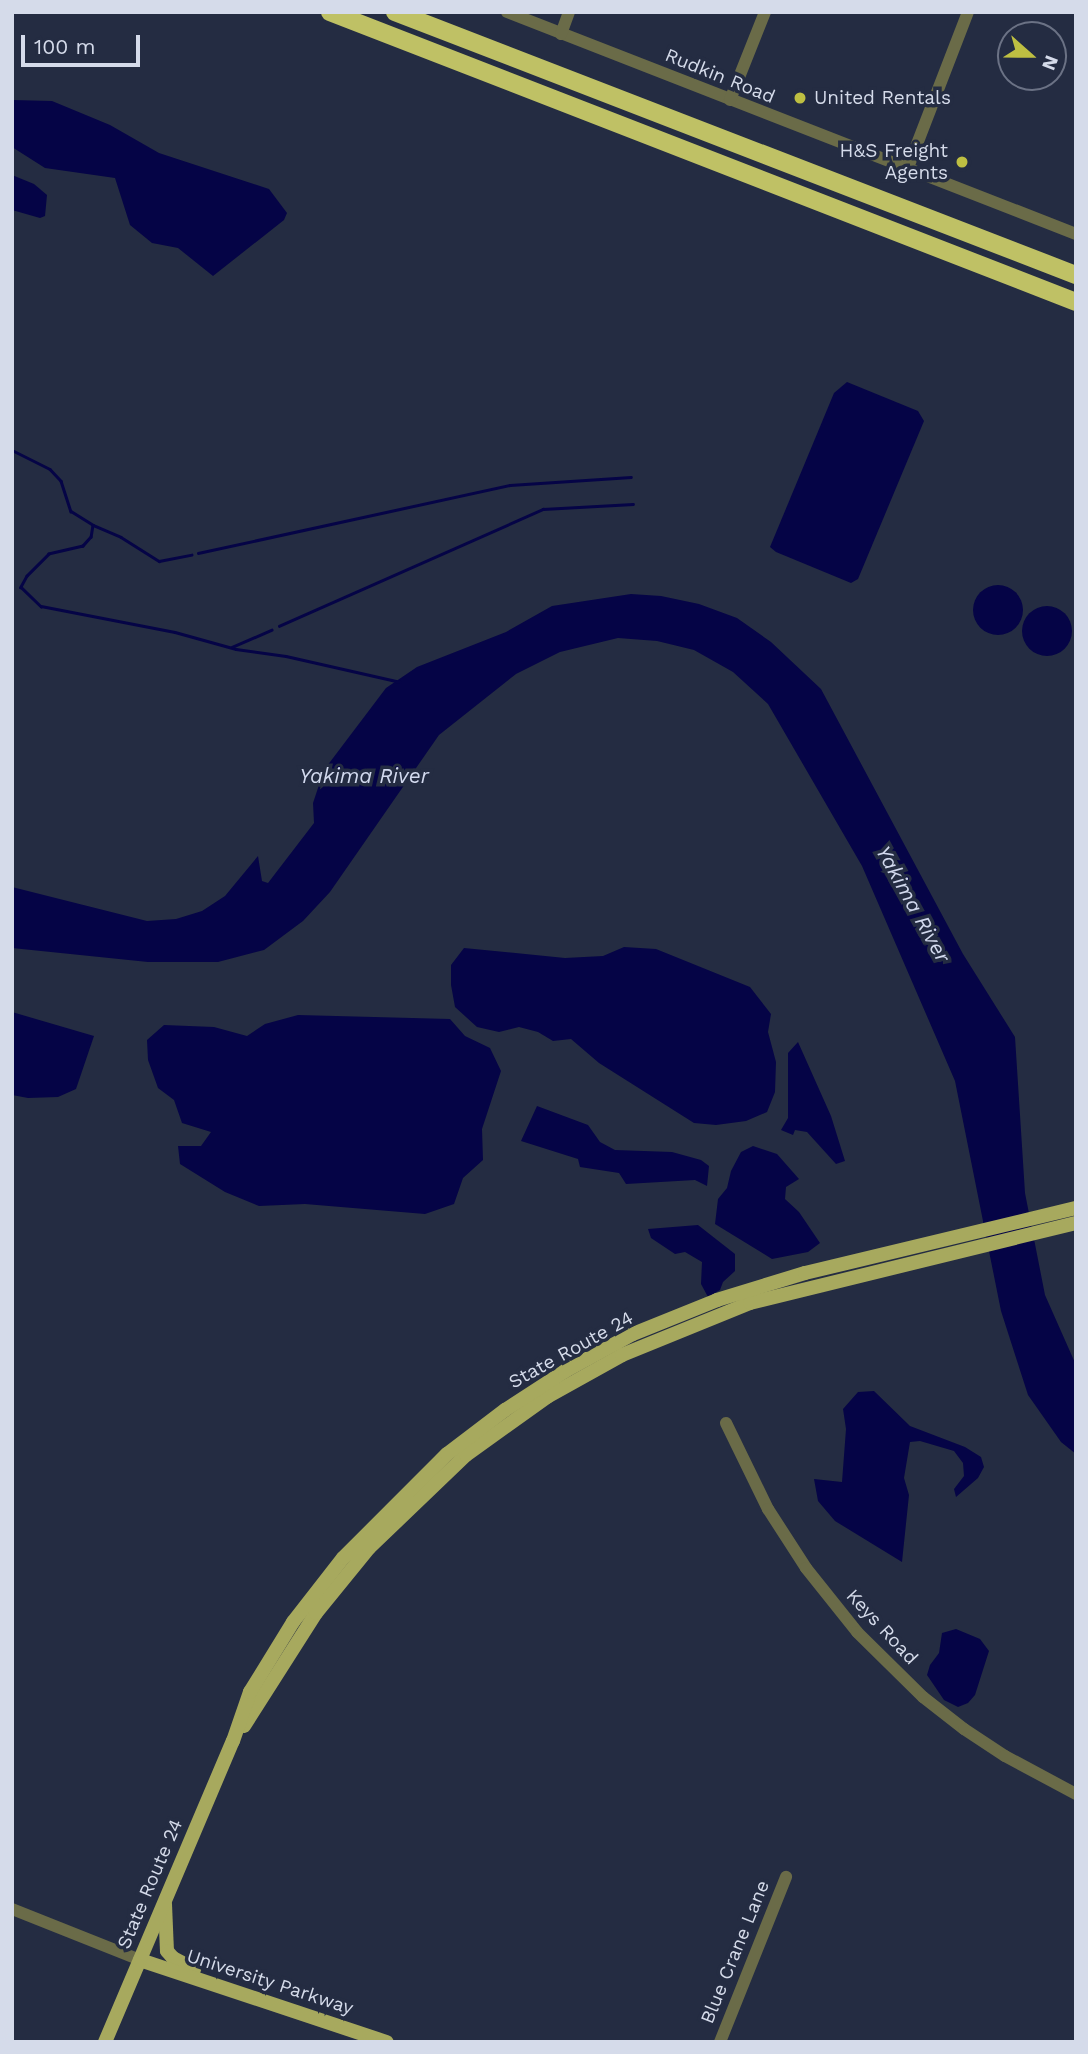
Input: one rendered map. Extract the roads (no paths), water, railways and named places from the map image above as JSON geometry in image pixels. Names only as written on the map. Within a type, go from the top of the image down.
[{"type":"highway","points":[[330,12],[1076,302]]},
{"type":"highway","points":[[395,12],[1076,275]]},
{"type":"main road","name":"State Route 24","points":[[105,2042],[233,1741],[250,1692],[293,1622],[342,1558],[422,1476],[478,1429],[533,1391],[603,1350],[675,1324],[775,1281],[1076,1208]]},
{"type":"main road","name":"State Route 24","points":[[675,1324],[792,1291],[1076,1223]]},
{"type":"main road","points":[[165,1899],[167,1951],[209,1981]]},
{"type":"main road","name":"University Parkway","points":[[140,1959],[387,2042]]},
{"type":"street","name":"Rudkin Road","points":[[507,12],[1076,234]]},
{"type":"street","points":[[561,34],[569,12]]},
{"type":"street","points":[[730,100],[765,12]]},
{"type":"street","points":[[907,170],[968,12]]},
{"type":"street","name":"Keys Road","points":[[726,1423],[768,1509],[806,1568],[857,1632],[915,1689],[964,1729],[1005,1756],[1076,1794]]},
{"type":"street","name":"Blue Crane Lane","points":[[720,2042],[786,1877]]},
{"type":"street","points":[[12,1909],[140,1959]]},
{"type":"water","points":[[12,100],[52,101],[110,125],[159,153],[269,189],[287,213],[284,220],[213,276],[178,248],[152,243],[130,225],[115,178],[45,168],[12,147]]},
{"type":"water","points":[[12,175],[34,184],[47,195],[45,216],[40,218],[12,210]]},
{"type":"water","points":[[847,382],[918,411],[924,421],[858,579],[851,583],[776,552],[770,547],[834,393]]},
{"type":"water","points":[[998,585],[1016,592],[1023,610],[1016,628],[998,635],[980,628],[973,610],[980,592]]},
{"type":"water","name":"Yakima River","points":[[631,594],[661,596],[699,604],[737,618],[771,642],[821,689],[963,954],[1015,1037],[1025,1193],[1045,1295],[1076,1365],[1076,1454],[1061,1442],[1028,1395],[1001,1311],[955,1081],[862,866],[768,704],[733,672],[694,650],[657,641],[618,638],[560,652],[516,674],[439,735],[330,892],[303,921],[264,950],[218,962],[148,962],[12,948],[12,887],[147,921],[176,919],[202,911],[225,896],[258,856],[262,881],[268,883],[314,823],[313,803],[324,770],[386,688],[417,667],[506,632],[552,606]]},
{"type":"water","points":[[1047,606],[1065,613],[1072,631],[1065,649],[1047,656],[1029,649],[1022,631],[1029,613]]},
{"type":"water","points":[[624,947],[656,949],[750,987],[771,1014],[768,1032],[776,1062],[775,1092],[767,1112],[746,1121],[716,1125],[694,1123],[599,1063],[571,1039],[553,1041],[538,1032],[519,1027],[499,1032],[477,1027],[455,1007],[451,965],[464,948],[565,958],[603,956]]},
{"type":"water","points":[[12,1012],[94,1036],[76,1089],[58,1097],[28,1098],[12,1095]]},
{"type":"water","points":[[298,1015],[450,1019],[465,1036],[490,1048],[501,1071],[482,1129],[483,1160],[463,1178],[454,1204],[425,1214],[305,1204],[259,1206],[225,1192],[180,1164],[178,1146],[201,1146],[211,1132],[182,1123],[174,1100],[158,1088],[148,1060],[147,1040],[164,1025],[214,1027],[247,1036],[265,1024]]},
{"type":"water","points":[[798,1042],[831,1116],[845,1161],[836,1164],[807,1132],[795,1130],[793,1135],[781,1130],[788,1118],[788,1053]]},
{"type":"water","points":[[537,1106],[588,1125],[600,1142],[615,1150],[672,1152],[701,1160],[709,1166],[707,1186],[695,1180],[626,1184],[619,1173],[580,1167],[578,1159],[521,1141]]},
{"type":"water","points":[[753,1146],[777,1154],[799,1179],[786,1187],[785,1199],[799,1212],[820,1243],[808,1252],[772,1259],[715,1224],[718,1199],[727,1188],[731,1171],[741,1152]]},
{"type":"water","points":[[698,1225],[735,1254],[735,1271],[723,1282],[720,1290],[708,1297],[701,1284],[702,1262],[685,1252],[675,1254],[651,1238],[648,1229]]},
{"type":"water","points":[[874,1391],[910,1426],[965,1447],[981,1457],[984,1467],[978,1478],[956,1497],[954,1489],[964,1476],[963,1463],[954,1451],[920,1441],[910,1442],[904,1478],[909,1495],[902,1562],[835,1521],[818,1501],[814,1479],[842,1482],[846,1429],[843,1409],[858,1392]]},
{"type":"water","points":[[956,1629],[980,1639],[989,1651],[975,1695],[968,1703],[958,1707],[944,1700],[927,1675],[930,1665],[939,1653],[942,1633]]},
{"type":"waterway","points":[[12,450],[50,469],[61,481],[71,511],[93,525],[91,537],[83,546],[49,554],[27,576],[21,587],[41,606],[175,632],[236,649],[286,656],[400,682]]},
{"type":"waterway","points":[[198,553],[510,485],[631,477]]},
{"type":"waterway","points":[[279,626],[543,509],[633,504]]},
{"type":"waterway","points":[[93,525],[121,537],[159,561],[191,555]]},
{"type":"waterway","points":[[232,647],[271,630]]},
{"type":"place","name":"United Rentals","points":[[800,98]]},
{"type":"place","name":"H&S Freight Agents","points":[[962,162]]}]
